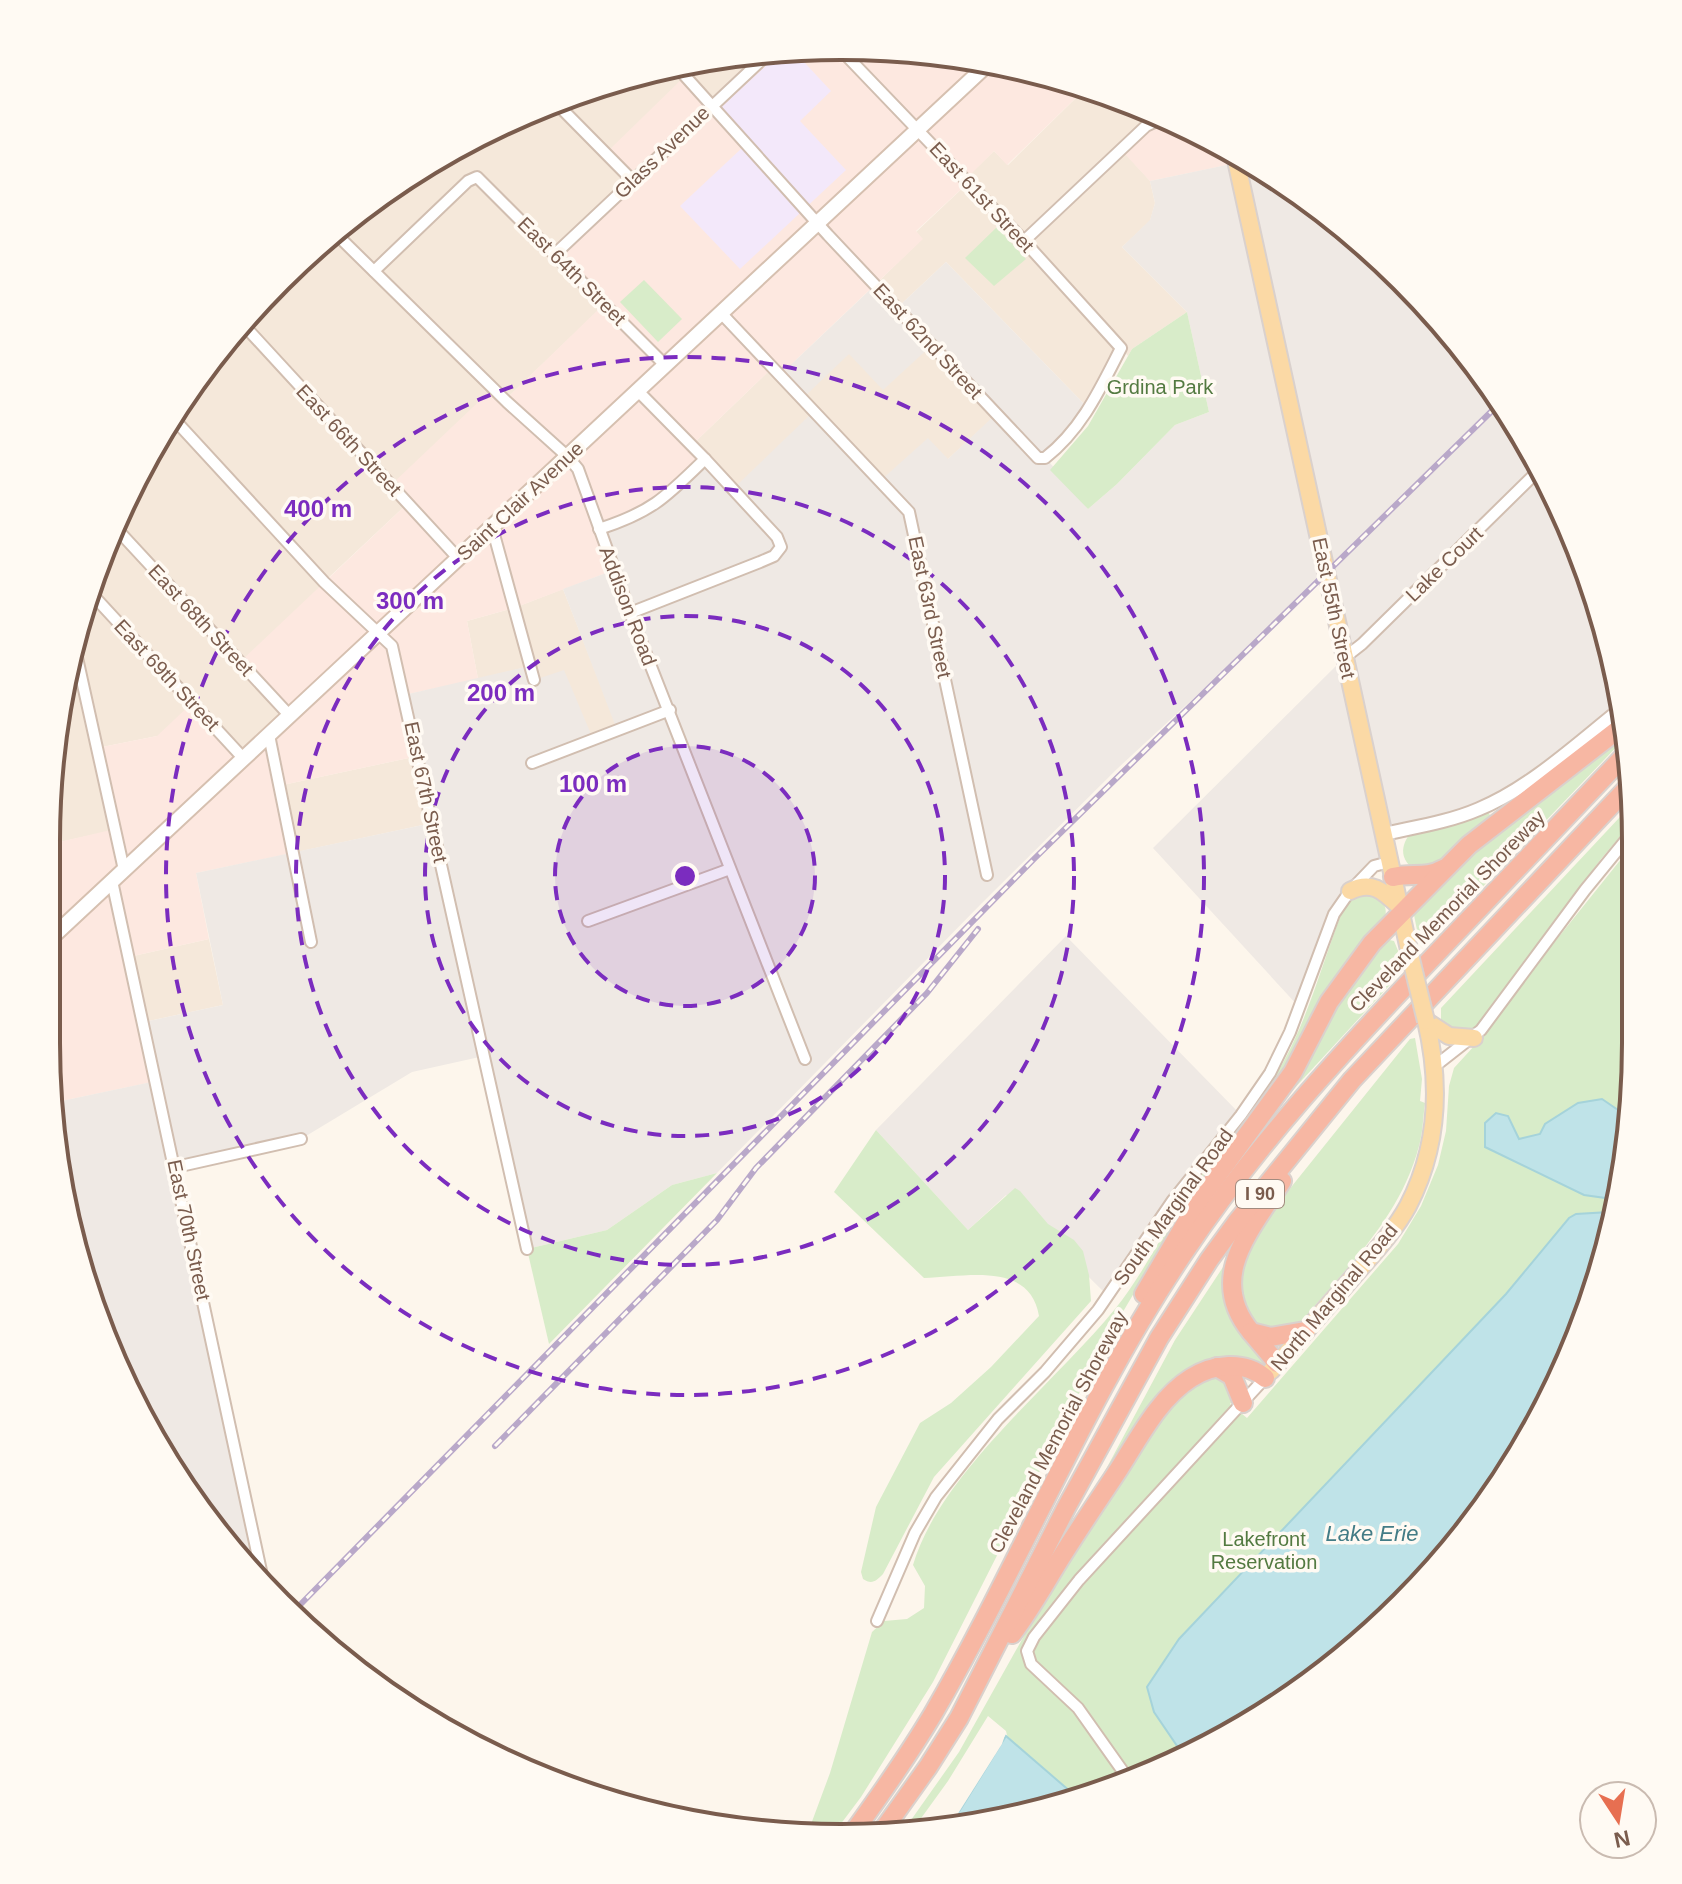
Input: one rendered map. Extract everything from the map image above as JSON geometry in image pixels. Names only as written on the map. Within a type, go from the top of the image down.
[{"type":"highway","points":[[1111,1371],[1139,1302],[1200,1199],[1293,1072],[1329,1002],[1372,943],[1400,910],[1445,868],[1521,803],[1614,733]]},
{"type":"highway","name":"Cleveland Memorial Shoreway","points":[[860,1823],[897,1772],[933,1712],[1111,1371],[1217,1205],[1276,1129],[1372,1020],[1617,763]]},
{"type":"highway","name":"I 90","points":[[889,1822],[928,1767],[983,1674],[1066,1508],[1159,1338],[1236,1223],[1327,1111],[1403,1025],[1620,796]]},
{"type":"highway","points":[[1391,869],[1430,875],[1445,868]]},
{"type":"highway","points":[[1271,1371],[1251,1332],[1238,1315],[1232,1297],[1230,1285],[1235,1260],[1327,1111]]},
{"type":"highway","points":[[1251,1332],[1271,1337],[1305,1331]]},
{"type":"highway","points":[[983,1674],[1030,1611],[1156,1413],[1186,1382],[1217,1367],[1271,1371]]},
{"type":"highway","points":[[1217,1367],[1232,1376],[1243,1403]]},
{"type":"main road","name":"Saint Clair Avenue","points":[[60,930],[979,73]]},
{"type":"main road","name":"East 55th Street","points":[[1238,169],[1435,1066]]},
{"type":"main road","points":[[1350,891],[1371,885],[1382,890],[1400,910]]},
{"type":"main road","points":[[1428,1026],[1449,1036],[1474,1038]]},
{"type":"main road","name":"North Marginal Road","points":[[1271,1371],[1374,1253],[1407,1207],[1432,1139],[1435,1066]]},
{"type":"street","name":"East 61st Street","points":[[851,60],[1024,241],[1121,348]]},
{"type":"street","name":"Glass Avenue","points":[[555,254],[755,65]]},
{"type":"street","name":"East 62nd Street","points":[[685,76],[1038,458],[1049,455],[1079,424],[1121,348]]},
{"type":"street","points":[[564,111],[633,181]]},
{"type":"street","points":[[1024,241],[1150,124]]},
{"type":"street","name":"East 64th Street","points":[[374,271],[468,181],[477,177],[665,365]]},
{"type":"street","name":"Addison Road","points":[[343,240],[578,469],[630,613],[805,1059]]},
{"type":"street","name":"East 63rd Street","points":[[721,313],[909,512],[987,875]]},
{"type":"street","name":"East 66th Street","points":[[250,331],[458,558]]},
{"type":"street","points":[[630,613],[774,556],[781,547],[777,537],[638,391]]},
{"type":"street","name":"East 67th Street","points":[[180,426],[324,582],[392,646],[527,1249]]},
{"type":"street","points":[[599,529],[633,518],[665,499],[705,459]]},
{"type":"street","name":"Lake Court","points":[[1344,658],[1362,644],[1531,478]]},
{"type":"street","points":[[492,527],[534,680]]},
{"type":"street","name":"East 68th Street","points":[[122,535],[290,716]]},
{"type":"street","name":"East 69th Street","points":[[98,601],[244,759]]},
{"type":"street","points":[[80,670],[124,870]]},
{"type":"street","points":[[532,763],[670,710]]},
{"type":"street","points":[[1384,834],[1466,815],[1493,803],[1611,716]]},
{"type":"street","points":[[269,735],[311,942]]},
{"type":"street","points":[[1435,1066],[1474,1038],[1622,846]]},
{"type":"street","name":"South Marginal Road","points":[[877,1621],[915,1533],[936,1497],[998,1419],[1045,1372],[1098,1310],[1173,1200],[1241,1115],[1270,1073],[1290,1032],[1331,919],[1350,891],[1374,866],[1391,869]]},
{"type":"street","points":[[588,921],[730,869]]},
{"type":"street","name":"East 70th Street","points":[[112,881],[260,1564]]},
{"type":"street","points":[[176,1167],[301,1139]]},
{"type":"street","name":"North Marginal Road","points":[[1123,1771],[1083,1715],[1029,1659],[1027,1651],[1068,1592],[1271,1371]]},
{"type":"shaded area","points":[[841,60],[851,60],[857,66],[863,61],[943,67],[993,75],[1077,97],[1007,165],[994,151],[966,179],[969,182],[916,231],[923,239],[780,375],[772,368],[692,445],[705,459],[614,570],[514,608],[467,621],[478,679],[404,695],[418,756],[278,786],[292,853],[196,873],[209,939],[129,957],[157,1081],[63,1101],[60,842],[115,829],[97,748],[157,736],[192,703],[244,758],[289,716],[240,662],[407,504],[391,485],[493,388],[506,399],[604,304],[555,254],[633,181],[606,153],[685,76],[712,104],[755,65]]},
{"type":"shaded area","points":[[804,61],[831,91],[800,121],[846,170],[740,269],[680,206],[742,148],[712,116],[768,64]]},
{"type":"shaded area","points":[[756,65],[633,181],[605,304],[505,400],[408,503],[324,582],[290,716],[244,759],[157,736],[97,748],[115,830],[60,842],[67,739],[87,639],[119,542],[165,450],[221,366],[254,326],[326,254],[366,221],[407,192],[496,141],[590,101],[689,75]]},
{"type":"shaded area","points":[[1077,97],[1153,125],[1121,149],[1150,181],[1155,203],[1150,221],[1122,247],[1187,312],[1132,349],[1128,356],[1122,349],[1089,409],[946,262],[897,308],[875,285],[922,239],[916,232],[968,183],[965,179],[994,151],[1008,165]]},
{"type":"shaded area","points":[[1153,125],[1231,164],[1150,181],[1121,150]]},
{"type":"shaded area","points":[[1230,164],[1316,221],[1356,254],[1428,326],[1490,407],[1517,451],[1563,542],[1595,639],[1611,716],[1493,803],[1384,834],[1389,862],[1373,866],[1341,903],[1299,1007],[1153,848],[1344,658],[1326,576],[1118,768],[717,1173],[672,1185],[607,1230],[527,1249],[484,1056],[412,1072],[301,1139],[176,1167],[260,1564],[192,1477],[165,1434],[119,1342],[101,1294],[75,1195],[63,1101],[156,1081],[144,1022],[223,1005],[196,873],[432,823],[404,695],[530,666],[534,680],[564,670],[593,739],[617,730],[563,589],[614,570],[599,529],[633,518],[705,459],[733,489],[814,411],[880,481],[928,438],[948,459],[996,414],[932,345],[883,390],[849,354],[802,399],[780,375],[875,285],[897,308],[946,262],[1089,409],[1046,458],[1088,509],[1175,425],[1209,412],[1187,312],[1122,247],[1150,220],[1155,203],[1150,181]]},
{"type":"shaded area","points":[[932,345],[997,414],[947,460],[880,481],[733,489],[692,445],[773,367],[849,354]]},
{"type":"shaded area","points":[[563,589],[618,730],[593,740],[534,680],[530,666],[478,679],[467,621],[514,608]]},
{"type":"shaded area","points":[[418,756],[432,823],[292,853],[278,786]]},
{"type":"shaded area","points":[[1066,936],[1241,1115],[1108,1296],[1006,1195],[968,1230],[876,1130]]},
{"type":"shaded area","points":[[209,939],[223,1005],[144,1022],[129,957]]},
{"type":"green space","points":[[997,227],[1026,259],[994,286],[965,258]]},
{"type":"green space","points":[[644,280],[682,319],[658,342],[620,302]]},
{"type":"green space","name":"Grdina Park","points":[[1187,312],[1209,412],[1175,425],[1088,509],[1050,470],[1088,426],[1132,349]]},
{"type":"green space","points":[[1615,741],[1616,748],[1425,947],[1419,940],[1413,910],[1461,858]]},
{"type":"green space","points":[[1488,811],[1492,820],[1439,866],[1414,870],[1406,862],[1403,849],[1409,835]]},
{"type":"green space","points":[[1621,816],[1622,834],[1478,1025],[1468,1032],[1448,1030],[1441,1021],[1441,1008]]},
{"type":"green space","name":"Lakefront Reservation","points":[[1622,858],[1620,1094],[1607,1195],[1595,1245],[1563,1342],[1541,1388],[1517,1434],[1461,1518],[1428,1558],[1356,1630],[1316,1663],[1232,1719],[1140,1765],[1047,1796],[1015,1768],[1006,1731],[988,1716],[920,1819],[911,1820],[959,1752],[1048,1593],[1151,1433],[1184,1393],[1207,1378],[1225,1376],[1234,1399],[1230,1404],[1247,1418],[1398,1244],[1421,1206],[1438,1165],[1454,1068],[1486,1033]]},
{"type":"green space","points":[[1370,889],[1384,904],[1386,913],[1383,924],[1147,1271],[1104,1344],[933,1682],[861,1797],[841,1824],[812,1823],[830,1773],[872,1632],[884,1621],[907,1619],[924,1608],[925,1586],[913,1565],[927,1531],[947,1497],[973,1463],[1126,1295],[1193,1187],[1253,1109],[1285,1059],[1302,1023],[1342,912],[1351,899]]},
{"type":"green space","points":[[1385,939],[1394,941],[1399,953],[1400,974],[1291,1092],[1286,1090],[1319,1028]]},
{"type":"green space","points":[[1415,1038],[1422,1079],[1420,1101],[1425,1103],[1419,1146],[1400,1194],[1373,1237],[1306,1316],[1293,1329],[1263,1332],[1247,1319],[1238,1279],[1246,1250],[1292,1186],[1410,1039]]},
{"type":"green space","points":[[876,1130],[968,1230],[1015,1188],[1020,1191],[1048,1224],[1074,1240],[1083,1251],[1091,1301],[934,1477],[883,1574],[871,1582],[863,1579],[861,1572],[876,1507],[920,1423],[951,1403],[991,1367],[1039,1316],[1033,1299],[1023,1287],[1010,1280],[976,1275],[924,1278],[834,1192]]},
{"type":"green space","points":[[717,1173],[549,1344],[527,1249],[607,1230],[672,1185]]},
{"type":"green space","points":[[1229,1258],[1226,1286],[1267,1359],[1263,1365],[1254,1362],[1187,1375],[1089,1501],[1175,1340]]},
{"type":"water","name":"Lake Erie","points":[[1602,1099],[1618,1110],[1606,1200],[1584,1195],[1485,1147],[1485,1123],[1496,1113],[1508,1116],[1519,1139],[1540,1134],[1545,1124],[1578,1103]]},
{"type":"water","name":"Lake Erie","points":[[1603,1212],[1581,1294],[1563,1342],[1517,1434],[1461,1518],[1393,1595],[1316,1663],[1232,1719],[1178,1747],[1154,1712],[1147,1687],[1179,1639],[1506,1294],[1569,1218],[1576,1214]]},
{"type":"water","points":[[1006,1736],[1068,1790],[993,1809],[957,1815]]},
{"type":"pier","points":[[1006,1732],[1002,1744],[957,1815],[953,1815],[1002,1733]]},
{"type":"railway","points":[[300,1605],[1034,859],[1492,411]]},
{"type":"railway","points":[[495,1446],[717,1220],[756,1168],[927,993],[978,929]]}]
